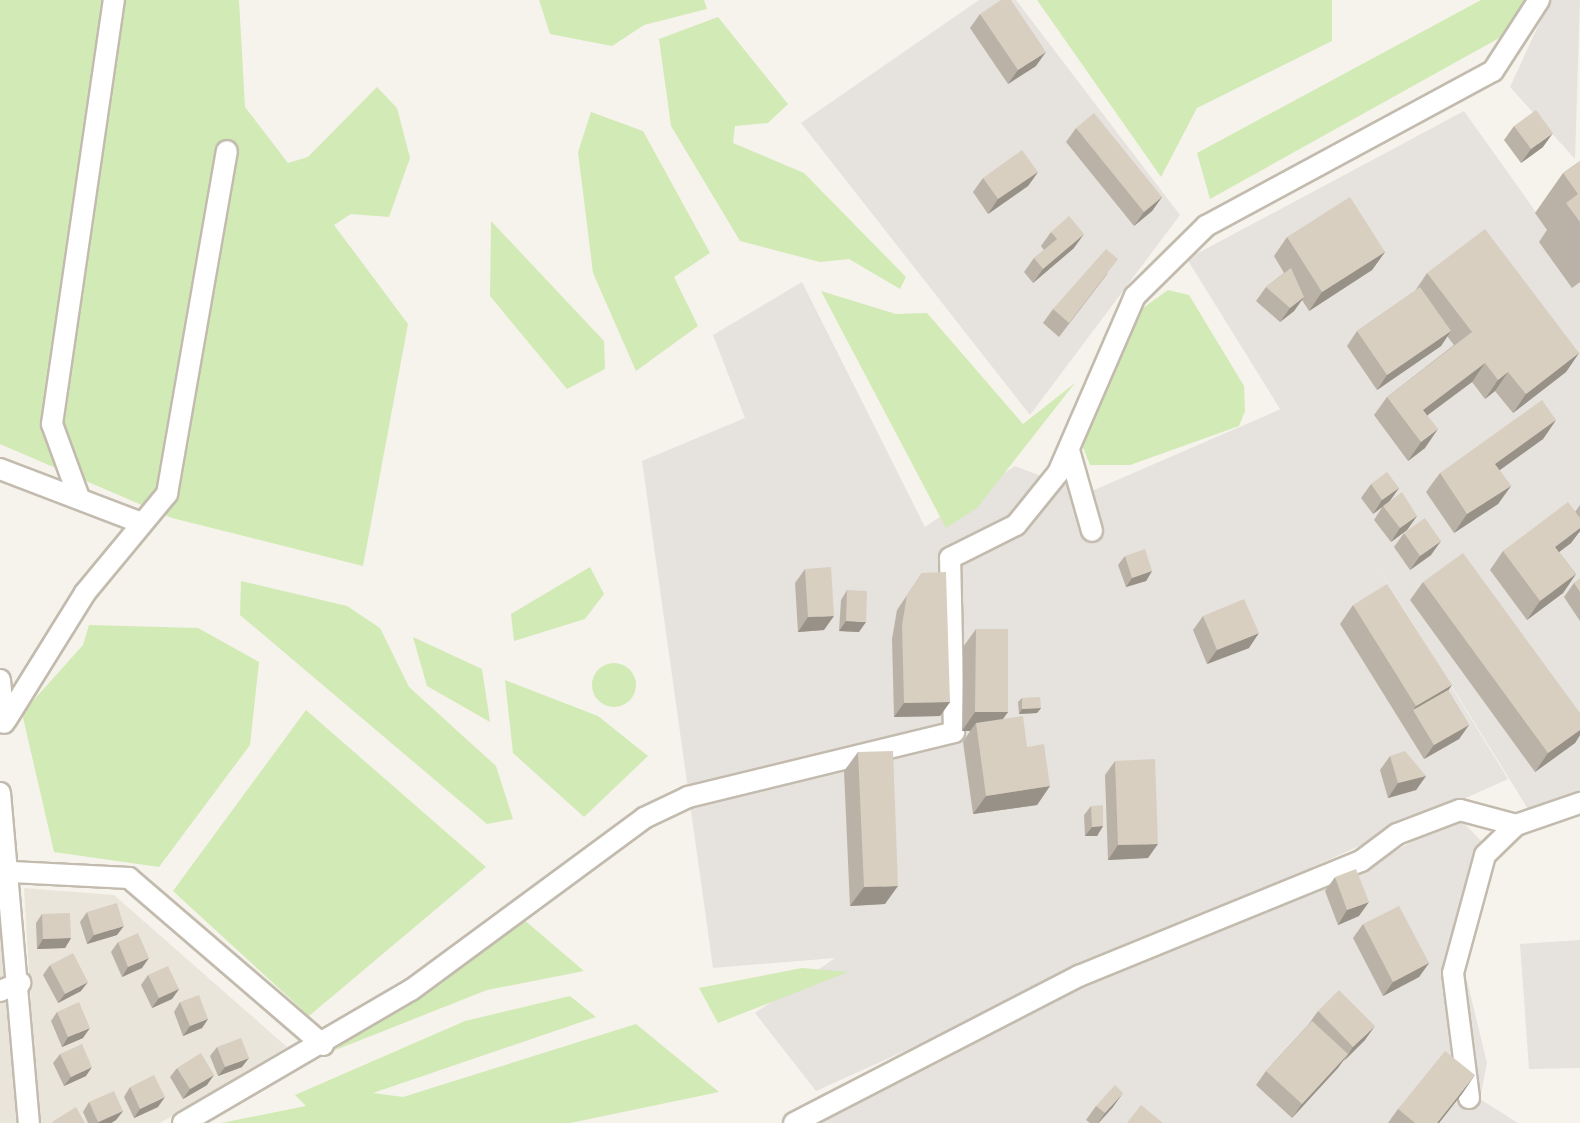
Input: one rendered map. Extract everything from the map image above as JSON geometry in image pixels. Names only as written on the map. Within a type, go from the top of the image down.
[{"type":"street","points":[[78,495],[52,424],[114,0]]},
{"type":"street","points":[[193,1121],[323,1045],[644,818],[688,797],[954,732],[950,558],[1016,525],[1069,450],[1135,296],[1172,252],[1286,177],[1492,71],[1540,0]]},
{"type":"street","points":[[3,726],[140,522],[166,494],[227,151]]},
{"type":"street","points":[[1069,450],[1092,530]]},
{"type":"street","points":[[0,469],[78,495],[140,522]]},
{"type":"street","points":[[0,680],[3,726]]},
{"type":"street","points":[[0,793],[12,872],[10,987],[29,1123]]},
{"type":"street","points":[[1469,1098],[1452,973],[1485,855],[1516,824],[1580,803]]},
{"type":"street","points":[[794,1123],[1079,976],[1361,861],[1398,834],[1460,810],[1516,824]]},
{"type":"street","points":[[12,872],[129,878],[323,1045]]},
{"type":"shaded area","points":[[979,0],[1016,0],[1180,215],[1030,415],[801,123]]},
{"type":"shaded area","points":[[1550,0],[1580,0],[1575,159],[1510,87]]},
{"type":"shaded area","points":[[1464,111],[1580,274],[1580,793],[1528,809],[1187,259]]},
{"type":"shaded area","points":[[802,282],[925,527],[1015,466],[1087,493],[1281,409],[1508,779],[816,1091],[755,1013],[835,958],[713,968],[642,461],[745,418],[713,335]]},
{"type":"shaded area","points":[[1457,816],[1482,842],[1464,968],[1487,1063],[1480,1099],[1518,1123],[819,1123],[1159,946],[1378,861]]},
{"type":"shaded area","points":[[24,888],[114,895],[287,1047],[160,1123],[38,1123]]},
{"type":"shaded area","points":[[0,907],[19,1123],[0,1123]]},
{"type":"shaded area","points":[[1580,940],[1580,1068],[1529,1069],[1520,944]]},
{"type":"green space","points":[[0,0],[239,0],[245,107],[288,163],[308,157],[377,87],[397,108],[410,158],[389,217],[351,214],[334,225],[408,324],[363,566],[172,518],[0,444]]},
{"type":"green space","points":[[539,0],[704,0],[707,9],[644,25],[612,46],[550,34]]},
{"type":"green space","points":[[1037,0],[1332,0],[1332,41],[1197,108],[1161,177]]},
{"type":"green space","points":[[1481,0],[1524,0],[1510,32],[1210,199],[1197,153]]},
{"type":"green space","points":[[718,17],[788,104],[768,123],[735,126],[733,143],[804,173],[906,277],[900,289],[849,259],[820,262],[740,241],[671,126],[659,39]]},
{"type":"green space","points":[[591,112],[643,131],[710,253],[674,277],[698,326],[636,371],[593,273],[578,152]]},
{"type":"green space","points":[[491,221],[604,341],[605,369],[567,389],[490,296]]},
{"type":"green space","points":[[1168,290],[1189,295],[1244,386],[1245,411],[1239,426],[1130,465],[1090,465],[1078,435],[1125,321]]},
{"type":"green space","points":[[821,291],[896,314],[927,313],[1023,424],[1075,383],[977,508],[946,528]]},
{"type":"green space","points":[[590,567],[604,594],[585,619],[514,641],[511,614]]},
{"type":"green space","points":[[241,581],[347,606],[380,628],[409,687],[496,766],[513,819],[487,824],[240,615]]},
{"type":"green space","points":[[89,625],[198,628],[259,662],[250,745],[159,867],[54,852],[22,713],[83,645]]},
{"type":"green space","points":[[413,637],[482,669],[490,722],[427,686]]},
{"type":"green space","points":[[614,663],[629,670],[636,685],[629,700],[614,707],[599,700],[592,685],[599,670]]},
{"type":"green space","points":[[505,680],[598,716],[648,756],[584,817],[513,753]]},
{"type":"green space","points":[[306,710],[486,867],[309,1016],[173,891]]},
{"type":"green space","points":[[523,919],[584,971],[487,990],[333,1051]]},
{"type":"green space","points":[[802,968],[848,972],[718,1023],[699,988]]},
{"type":"green space","points":[[570,996],[596,1017],[373,1093],[403,1097],[636,1024],[719,1092],[570,1123],[221,1123],[306,1106],[295,1095],[465,1021]]},
{"type":"building","points":[[1001,0],[1011,0],[1046,52],[1018,70],[980,14]]},
{"type":"building","points":[[1536,110],[1553,133],[1531,149],[1514,126]]},
{"type":"building","points":[[1094,113],[1162,197],[1144,212],[1076,128]]},
{"type":"building","points":[[1022,150],[1038,172],[998,199],[983,178]]},
{"type":"building","points":[[1580,161],[1580,222],[1566,203],[1578,194],[1563,173]]},
{"type":"building","points":[[1350,197],[1385,252],[1322,292],[1287,237]]},
{"type":"building","points":[[1069,216],[1084,234],[1043,269],[1034,258],[1057,239],[1051,232]]},
{"type":"building","points":[[1485,229],[1579,353],[1526,394],[1508,372],[1498,380],[1485,363],[1423,410],[1438,429],[1421,442],[1387,397],[1472,332],[1427,273]]},
{"type":"building","points":[[1106,249],[1118,259],[1069,323],[1053,309]]},
{"type":"building","points":[[1291,268],[1304,297],[1290,308],[1266,287]]},
{"type":"building","points":[[1420,287],[1451,331],[1387,375],[1357,331]]},
{"type":"building","points":[[1542,400],[1556,420],[1495,464],[1511,486],[1467,514],[1440,473]]},
{"type":"building","points":[[1387,472],[1399,488],[1382,500],[1371,484]]},
{"type":"building","points":[[1402,492],[1417,516],[1400,528],[1383,506]]},
{"type":"building","points":[[1568,502],[1580,518],[1580,528],[1555,547],[1576,574],[1540,601],[1503,551]]},
{"type":"building","points":[[1425,518],[1441,541],[1420,556],[1404,533]]},
{"type":"building","points":[[1145,549],[1152,571],[1132,578],[1125,556]]},
{"type":"building","points":[[1463,553],[1580,713],[1580,730],[1548,753],[1423,582]]},
{"type":"building","points":[[831,567],[834,616],[808,617],[805,569]]},
{"type":"building","points":[[946,572],[950,702],[904,703],[902,625],[907,595],[922,573]]},
{"type":"building","points":[[1387,584],[1452,685],[1416,706],[1353,605]]},
{"type":"building","points":[[847,590],[867,591],[866,622],[846,621]]},
{"type":"building","points":[[1244,599],[1259,633],[1217,650],[1203,616]]},
{"type":"building","points":[[976,629],[1008,629],[1008,712],[975,712]]},
{"type":"building","points":[[1448,690],[1469,725],[1434,745],[1413,710]]},
{"type":"building","points":[[1040,697],[1041,708],[1022,709],[1022,698]]},
{"type":"building","points":[[1023,716],[1027,747],[1044,744],[1050,786],[986,796],[976,723]]},
{"type":"building","points":[[893,751],[898,886],[864,887],[858,752]]},
{"type":"building","points":[[1405,751],[1426,776],[1398,783],[1390,756]]},
{"type":"building","points":[[1155,759],[1158,844],[1118,845],[1115,761]]},
{"type":"building","points":[[1103,805],[1103,826],[1092,827],[1091,806]]},
{"type":"building","points":[[1356,869],[1369,902],[1347,910],[1335,877]]},
{"type":"building","points":[[117,903],[124,926],[94,935],[87,912]]},
{"type":"building","points":[[1399,906],[1429,963],[1393,982],[1363,924]]},
{"type":"building","points":[[70,913],[71,938],[43,939],[42,914]]},
{"type":"building","points":[[138,933],[149,958],[128,967],[118,942]]},
{"type":"building","points":[[73,953],[88,982],[65,994],[50,965]]},
{"type":"building","points":[[168,966],[179,989],[159,998],[148,975]]},
{"type":"building","points":[[1339,990],[1375,1026],[1353,1047],[1318,1011]]},
{"type":"building","points":[[199,995],[208,1019],[190,1026],[180,1002]]},
{"type":"building","points":[[79,1002],[90,1028],[68,1037],[57,1012]]},
{"type":"building","points":[[1312,1021],[1348,1054],[1302,1104],[1266,1071]]},
{"type":"building","points":[[241,1038],[249,1058],[225,1067],[217,1047]]},
{"type":"building","points":[[82,1044],[92,1067],[71,1077],[60,1054]]},
{"type":"building","points":[[1445,1051],[1475,1075],[1437,1123],[1415,1123],[1398,1109]]},
{"type":"building","points":[[201,1053],[214,1075],[190,1089],[177,1068]]},
{"type":"building","points":[[154,1075],[165,1097],[140,1109],[130,1087]]},
{"type":"building","points":[[1115,1085],[1123,1093],[1105,1113],[1096,1106]]},
{"type":"building","points":[[114,1091],[123,1111],[98,1122],[89,1102]]},
{"type":"building","points":[[1141,1105],[1163,1123],[1127,1123]]},
{"type":"building","points":[[76,1107],[85,1123],[52,1122]]}]
